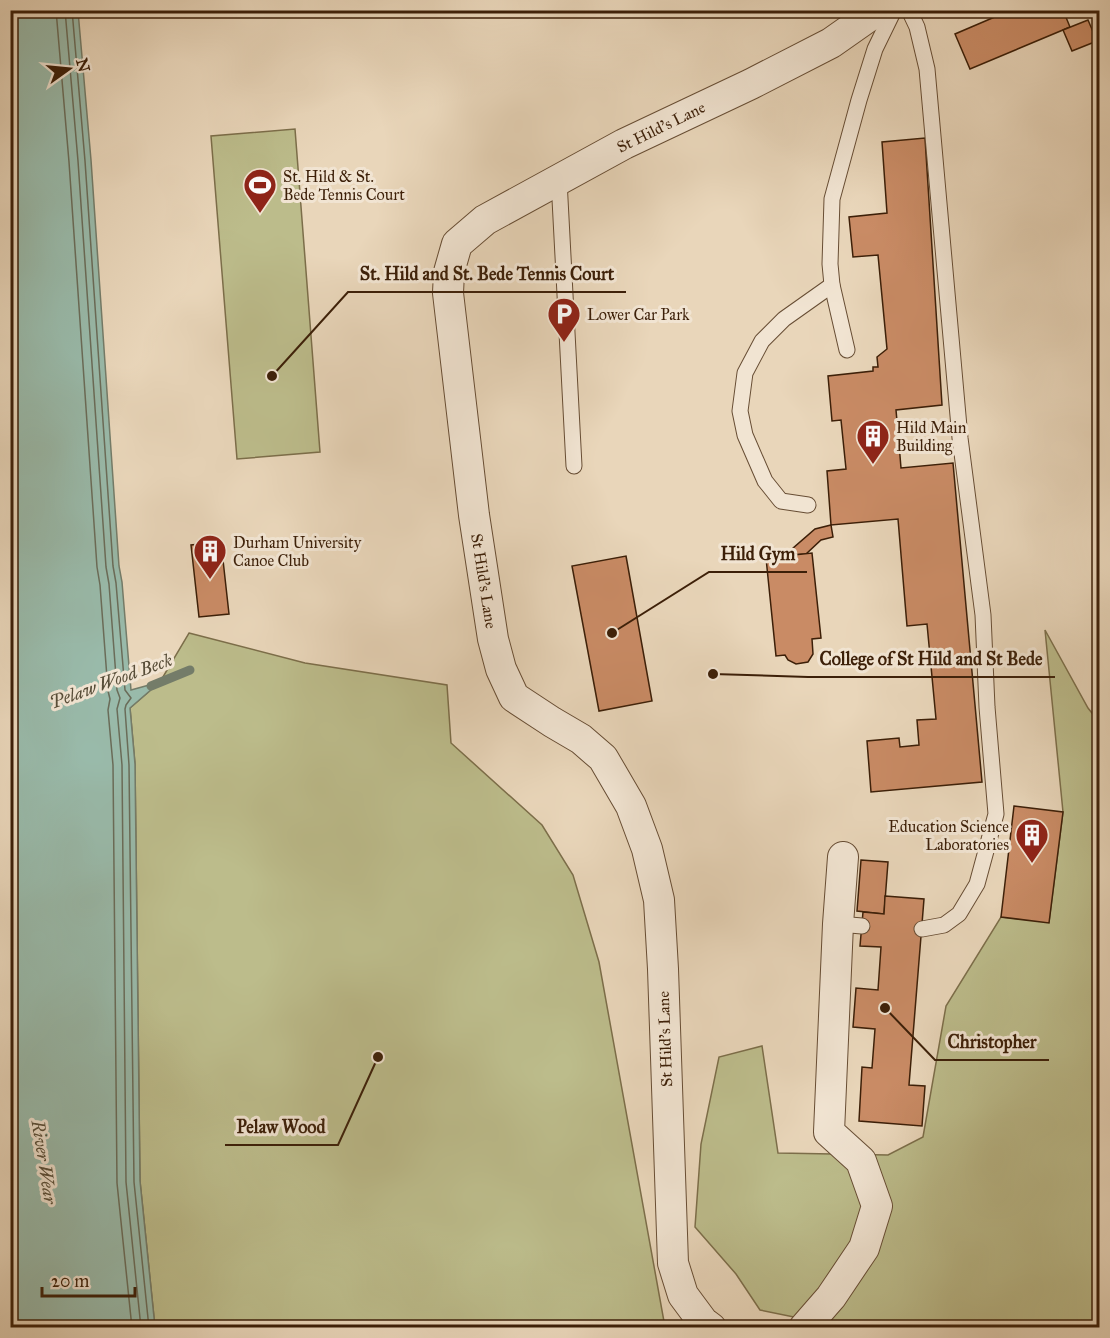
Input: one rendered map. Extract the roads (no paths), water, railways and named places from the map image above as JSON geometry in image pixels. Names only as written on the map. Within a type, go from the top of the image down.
[{"type":"street","name":"St Hild's Lane","points":[[711,1328],[703,1322],[683,1295],[673,1263],[659,900],[647,849],[631,806],[603,758],[580,739],[514,697],[501,669],[493,639],[474,515],[448,293],[449,272],[458,244],[485,220],[624,144],[831,43],[878,10]]},
{"type":"street","points":[[600,727],[603,758]]},
{"type":"street","points":[[804,1328],[831,1297],[864,1248],[877,1206],[861,1161],[829,1132],[850,925],[843,857]]},
{"type":"lane","points":[[847,350],[832,285],[830,264],[832,199],[875,48],[894,10]]},
{"type":"lane","points":[[909,10],[917,27],[927,69],[960,438],[983,615],[987,707],[996,814],[977,884],[959,915],[944,925],[922,929]]},
{"type":"lane","points":[[559,180],[574,466]]},
{"type":"lane","points":[[808,505],[781,501],[765,481],[745,435],[740,411],[745,374],[762,341],[784,319],[832,285]]},
{"type":"water","name":"River Wear","points":[[10,11],[78,11],[91,160],[119,566],[131,690],[160,682],[130,708],[135,764],[140,1181],[155,1327],[11,1327]]},
{"type":"waterway","name":"Pelaw Wood Beck","points":[[151,686],[190,670]]},
{"type":"place","name":"St. Hild & St. Bede Tennis Court","points":[[260,214]]},
{"type":"place","name":"Lower Car Park","points":[[564,343]]},
{"type":"place","name":"St. Hild and St. Bede Tennis Court","points":[[272,376]]},
{"type":"place","name":"Hild Main Building","points":[[873,465]]},
{"type":"place","name":"Durham University Canoe Club","points":[[210,580]]},
{"type":"place","name":"Hild Gym","points":[[612,633]]},
{"type":"place","name":"College of St Hild and St Bede","points":[[713,674]]},
{"type":"place","name":"Education Science Laboratories","points":[[1032,864]]},
{"type":"place","name":"Christopher","points":[[885,1008]]},
{"type":"place","name":"Pelaw Wood","points":[[378,1057]]}]
